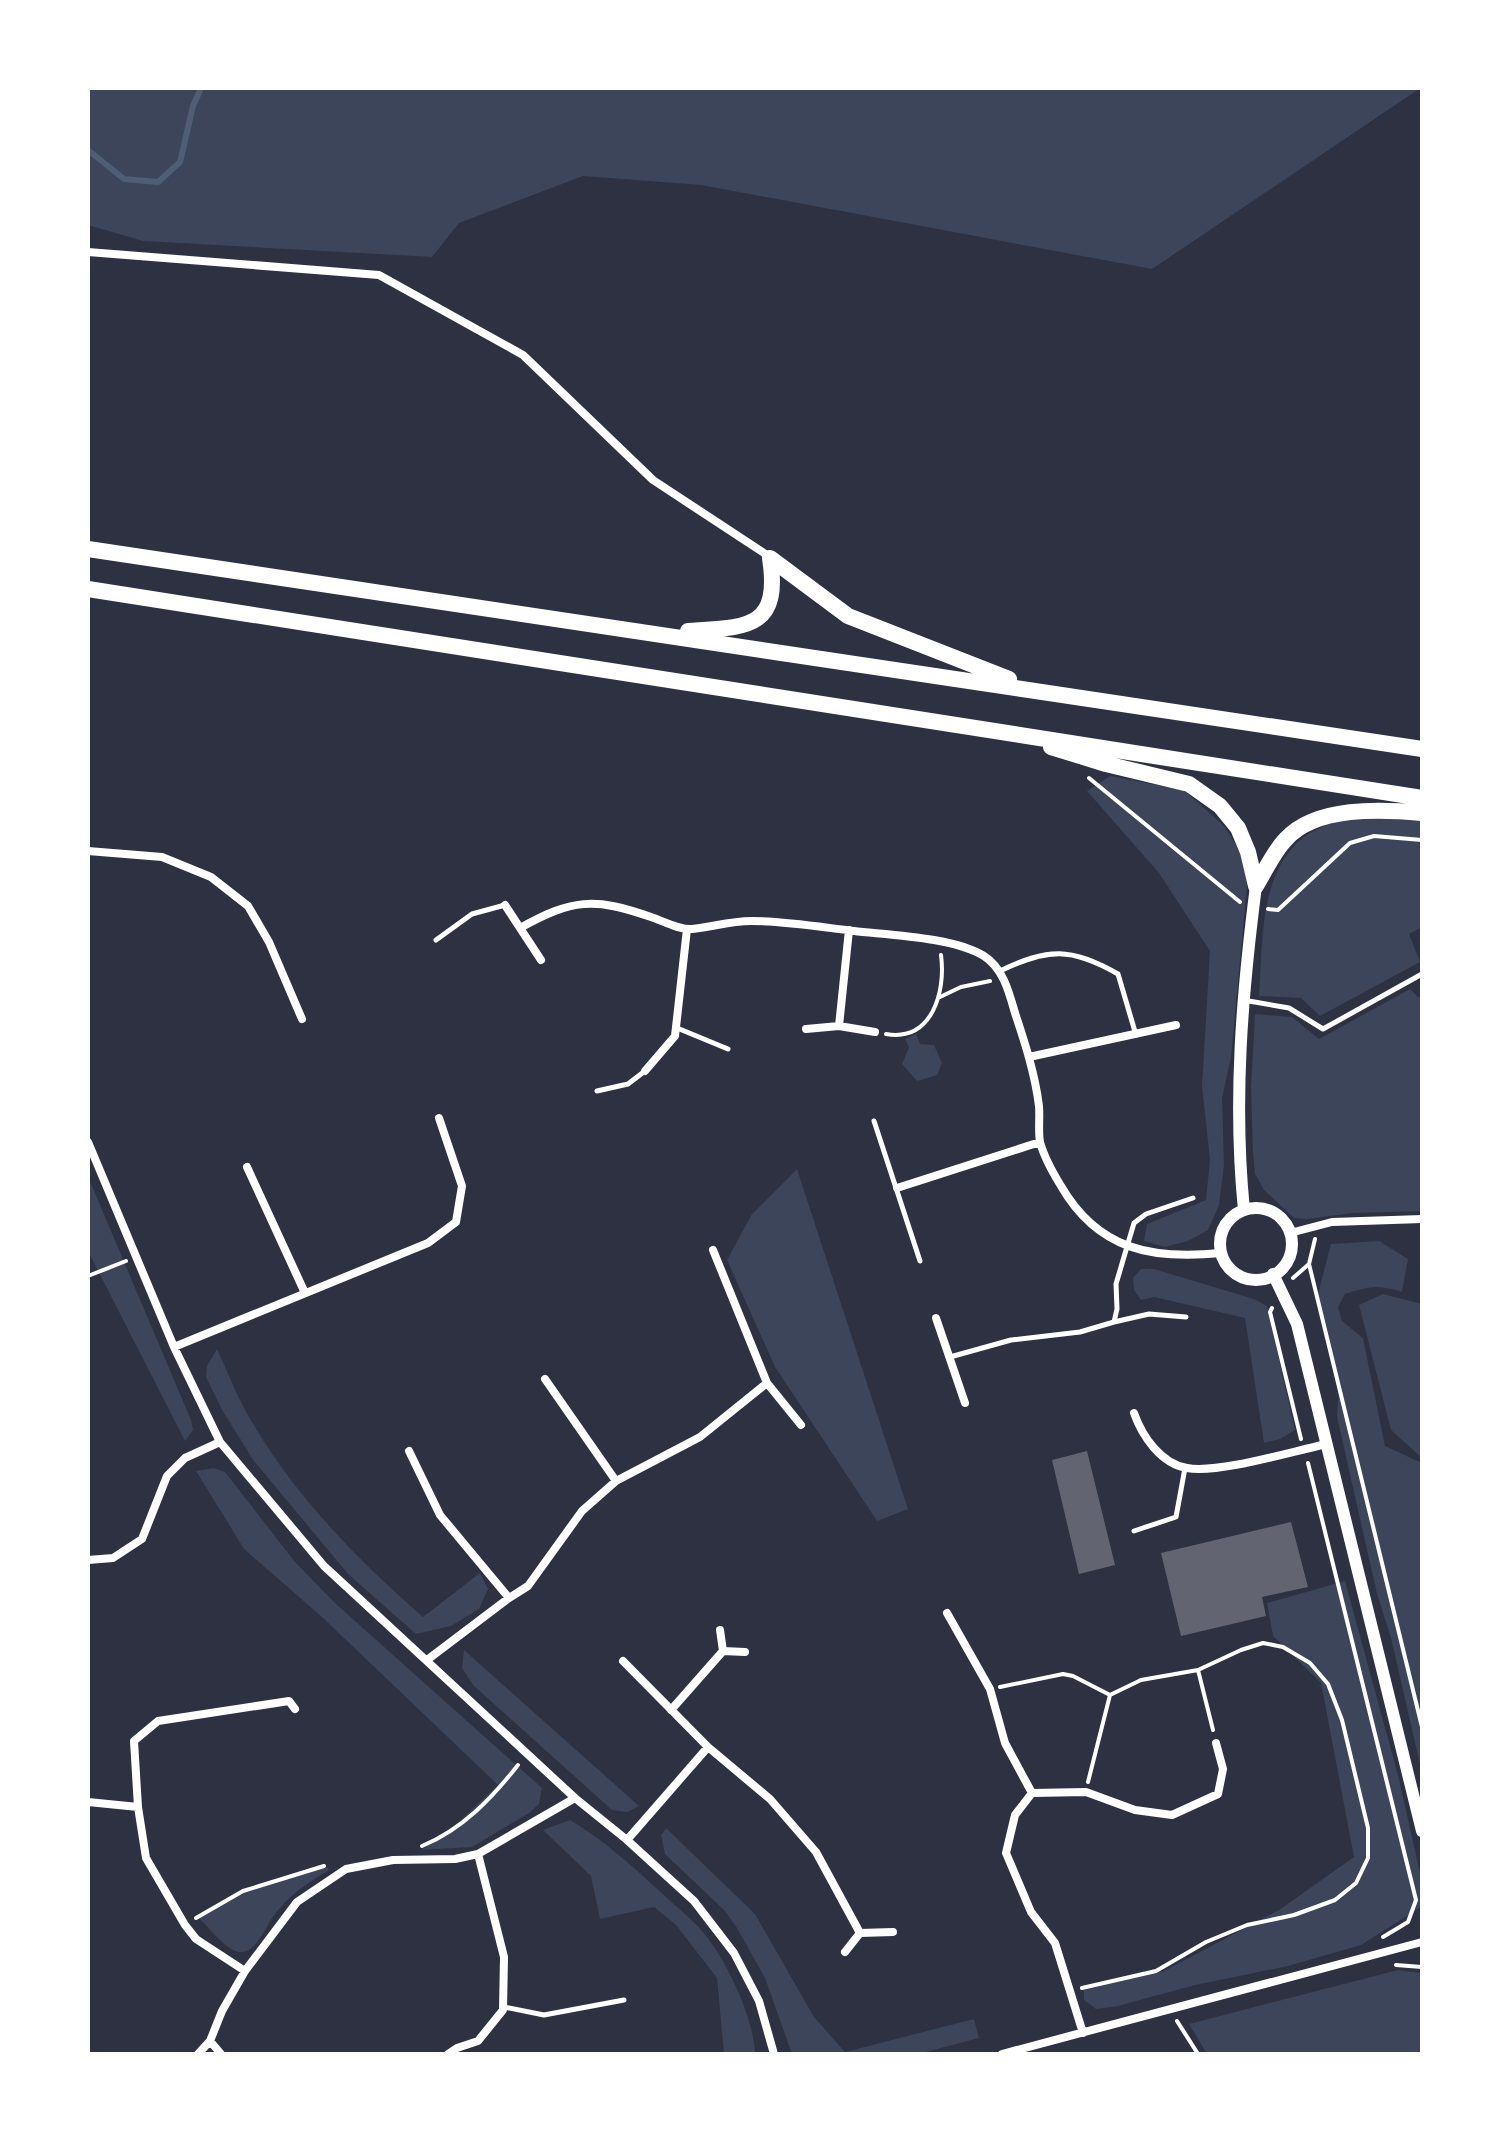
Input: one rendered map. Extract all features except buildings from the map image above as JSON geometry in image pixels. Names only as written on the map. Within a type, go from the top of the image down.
[{"type":"highway","points":[[88,549],[1422,749]]},
{"type":"highway","points":[[656,633],[744,627],[762,616],[770,602],[774,583],[770,558]]},
{"type":"highway","points":[[770,558],[848,616],[1042,691]]},
{"type":"highway","points":[[88,589],[1422,798]]},
{"type":"highway","points":[[997,730],[1106,764],[1189,784],[1220,806],[1238,828],[1248,852],[1256,886]]},
{"type":"highway","points":[[1256,886],[1286,838],[1311,822],[1352,811],[1422,813]]},
{"type":"street","points":[[88,252],[379,275],[523,355],[653,480],[770,558]]},
{"type":"street","points":[[88,851],[162,857],[211,877],[236,896],[248,906],[269,942],[302,1019]]},
{"type":"street","points":[[1244,1210],[1238,1081],[1242,1000],[1256,886]]},
{"type":"street","points":[[520,928],[552,910],[593,903],[638,912],[687,929],[750,921],[849,930],[931,940],[983,956],[1000,971],[1006,983],[1029,1057],[1039,1107],[1040,1142],[1053,1174],[1072,1206],[1094,1228],[1127,1247],[1156,1255],[1221,1253]]},
{"type":"street","points":[[505,905],[541,960]]},
{"type":"street","points":[[645,1071],[675,1036],[687,929]]},
{"type":"street","points":[[839,1026],[849,930]]},
{"type":"street","points":[[1029,1057],[1176,1025]]},
{"type":"street","points":[[806,1029],[839,1026],[875,1032]]},
{"type":"street","points":[[174,1347],[428,1243],[456,1222],[462,1186],[439,1118]]},
{"type":"street","points":[[88,1142],[174,1347],[220,1442],[324,1566],[575,1798],[694,1901],[734,1953],[759,2001],[774,2054]]},
{"type":"street","points":[[897,1188],[1040,1142]]},
{"type":"street","points":[[247,1167],[305,1293]]},
{"type":"street","points":[[1244,1210],[1268,1210],[1285,1222],[1290,1233],[1292,1245],[1286,1264],[1258,1280],[1245,1278],[1230,1269],[1221,1253],[1220,1240],[1225,1226],[1233,1216],[1244,1210]]},
{"type":"street","points":[[1290,1233],[1332,1222],[1422,1219]]},
{"type":"street","points":[[713,1250],[767,1383],[801,1425]]},
{"type":"street","points":[[1273,1274],[1297,1324],[1422,1831]]},
{"type":"street","points":[[936,1318],[965,1403]]},
{"type":"street","points":[[545,1379],[616,1481]]},
{"type":"street","points":[[427,1660],[528,1586],[582,1511],[616,1481],[700,1437],[767,1383]]},
{"type":"street","points":[[1134,1413],[1140,1432],[1158,1453],[1185,1468],[1212,1469],[1327,1444]]},
{"type":"street","points":[[88,1560],[113,1558],[142,1539],[167,1476],[185,1458],[220,1442]]},
{"type":"street","points":[[409,1451],[440,1515],[509,1598]]},
{"type":"street","points":[[947,1613],[990,1689],[1005,1743],[1032,1793]]},
{"type":"street","points":[[671,1710],[723,1651],[720,1630]]},
{"type":"street","points":[[723,1651],[745,1652]]},
{"type":"street","points":[[623,1661],[708,1747],[770,1799],[816,1852],[860,1933]]},
{"type":"street","points":[[245,1971],[196,1939],[146,1858],[138,1807],[134,1741],[158,1721],[289,1701],[295,1709]]},
{"type":"street","points":[[1032,1793],[1086,1792],[1135,1810],[1172,1815],[1218,1794],[1223,1769],[1216,1743]]},
{"type":"street","points":[[627,1840],[708,1747]]},
{"type":"street","points":[[1032,1793],[1015,1815],[1006,1853],[1031,1912],[1055,1943],[1083,2033]]},
{"type":"street","points":[[198,2054],[210,2041],[222,2011],[245,1971],[297,1902],[346,1869],[393,1860],[455,1859],[478,1854],[575,1798]]},
{"type":"street","points":[[88,1802],[138,1807]]},
{"type":"street","points":[[448,2054],[478,2041],[503,2007],[504,1957],[478,1854]]},
{"type":"street","points":[[845,1952],[860,1933],[893,1932]]},
{"type":"street","points":[[1002,2054],[1422,1942]]},
{"type":"street","points":[[210,2041],[221,2054]]},
{"type":"lane","points":[[436,940],[472,914],[505,905]]},
{"type":"lane","points":[[1000,971],[1031,956],[1054,953],[1090,958],[1118,974],[1136,1035]]},
{"type":"lane","points":[[1242,1000],[1289,1008],[1323,1029],[1422,974]]},
{"type":"lane","points":[[676,1028],[728,1049]]},
{"type":"lane","points":[[597,1091],[628,1084],[645,1071]]},
{"type":"lane","points":[[874,1121],[920,1261]]},
{"type":"lane","points":[[1114,1322],[1116,1284],[1134,1223],[1146,1214],[1193,1198]]},
{"type":"lane","points":[[950,1357],[1011,1340],[1080,1332],[1149,1314],[1186,1317]]},
{"type":"lane","points":[[1134,1531],[1176,1517],[1185,1468]]},
{"type":"lane","points":[[503,2007],[544,2015],[624,2000]]},
{"type":"path","points":[[1085,775],[1241,903],[1253,908],[1278,910],[1350,843],[1364,837],[1422,840]]},
{"type":"path","points":[[875,1032],[897,1036],[913,1033],[923,1024],[940,997],[944,978],[941,956],[931,940]]},
{"type":"path","points":[[940,997],[961,987],[987,981],[1006,983]]},
{"type":"path","points":[[88,1276],[136,1257]]},
{"type":"path","points":[[1309,1264],[1422,1727]]},
{"type":"path","points":[[1308,1462],[1416,1900],[1408,1922],[1381,1939]]},
{"type":"path","points":[[1198,1670],[1216,1743]]},
{"type":"path","points":[[1086,1792],[1110,1695]]},
{"type":"path","points":[[1396,1965],[1422,1967]]},
{"type":"path","points":[[1169,2009],[1198,2054]]},
{"type":"shaded area","points":[[88,88],[1422,88],[1422,92],[1419,89],[1152,269],[701,185],[583,176],[459,223],[432,257],[143,241],[88,225]]},
{"type":"shaded area","points":[[1110,776],[1184,790],[1224,826],[1243,856],[1247,885],[1231,1057],[1222,1098],[1224,1165],[1219,1205],[1208,1230],[1188,1241],[1165,1247],[1144,1241],[1147,1224],[1206,1200],[1210,1160],[1202,1086],[1210,951],[1159,873],[1087,791]]},
{"type":"shaded area","points":[[1357,816],[1422,820],[1422,927],[1409,934],[1420,962],[1320,1016],[1301,998],[1259,996],[1266,910],[1278,869],[1304,837]]},
{"type":"shaded area","points":[[1410,989],[1418,997],[1422,996],[1422,1211],[1294,1218],[1264,1190],[1255,1174],[1251,1088],[1255,1014],[1292,1017],[1319,1039]]},
{"type":"shaded area","points":[[916,1034],[920,1044],[934,1045],[942,1063],[937,1075],[917,1081],[902,1064],[909,1047],[905,1039]]},
{"type":"shaded area","points":[[797,1169],[908,1509],[877,1521],[775,1367],[727,1260],[752,1214]]},
{"type":"shaded area","points":[[89,1179],[191,1420],[193,1430],[185,1441],[88,1251]]},
{"type":"shaded area","points":[[1379,1241],[1408,1259],[1402,1292],[1380,1287],[1361,1289],[1345,1294],[1338,1307],[1342,1321],[1363,1338],[1385,1446],[1422,1463],[1422,1773],[1337,1417],[1339,1387],[1318,1294],[1331,1244]]},
{"type":"shaded area","points":[[1141,1269],[1154,1269],[1254,1299],[1267,1306],[1295,1430],[1280,1439],[1264,1443],[1245,1318],[1154,1297],[1141,1300],[1134,1290],[1133,1278]]},
{"type":"shaded area","points":[[1383,1294],[1422,1304],[1422,1458],[1391,1430],[1359,1305]]},
{"type":"shaded area","points":[[217,1349],[242,1404],[269,1450],[308,1502],[375,1573],[423,1617],[480,1573],[488,1589],[479,1609],[451,1626],[416,1634],[348,1574],[254,1461],[222,1410],[206,1377],[207,1366]]},
{"type":"shaded area","points":[[214,1468],[225,1472],[295,1562],[336,1604],[542,1788],[539,1804],[472,1847],[421,1850],[459,1822],[498,1785],[322,1617],[244,1549],[196,1471]]},
{"type":"shaded area","points":[[1345,1581],[1399,1779],[1422,1882],[1421,1907],[1361,1945],[1288,1966],[1096,2009],[1084,2000],[1084,1990],[1164,1971],[1279,1910],[1354,1857],[1321,1683],[1273,1636],[1267,1603]]},
{"type":"shaded area","points":[[464,1650],[639,1806],[627,1812],[612,1810],[474,1686],[462,1668]]},
{"type":"shaded area","points":[[570,1820],[620,1856],[702,1931],[737,1989],[750,2023],[755,2054],[724,2054],[717,1978],[676,1925],[654,1907],[600,1919],[591,1876],[543,1830]]},
{"type":"shaded area","points":[[666,1828],[755,1914],[814,2017],[845,2052],[974,2019],[979,2038],[918,2054],[792,2054],[765,1978],[737,1928],[725,1911],[665,1854],[661,1835]]},
{"type":"shaded area","points":[[327,1867],[329,1870],[300,1889],[281,1907],[253,1947],[243,1952],[232,1949],[220,1940],[199,1918],[253,1887]]},
{"type":"shaded area","points":[[1398,1970],[1422,1973],[1422,2054],[1207,2054],[1189,2024]]},
{"type":"waterway","points":[[88,150],[124,179],[158,182],[180,162],[193,106],[201,88]]}]
